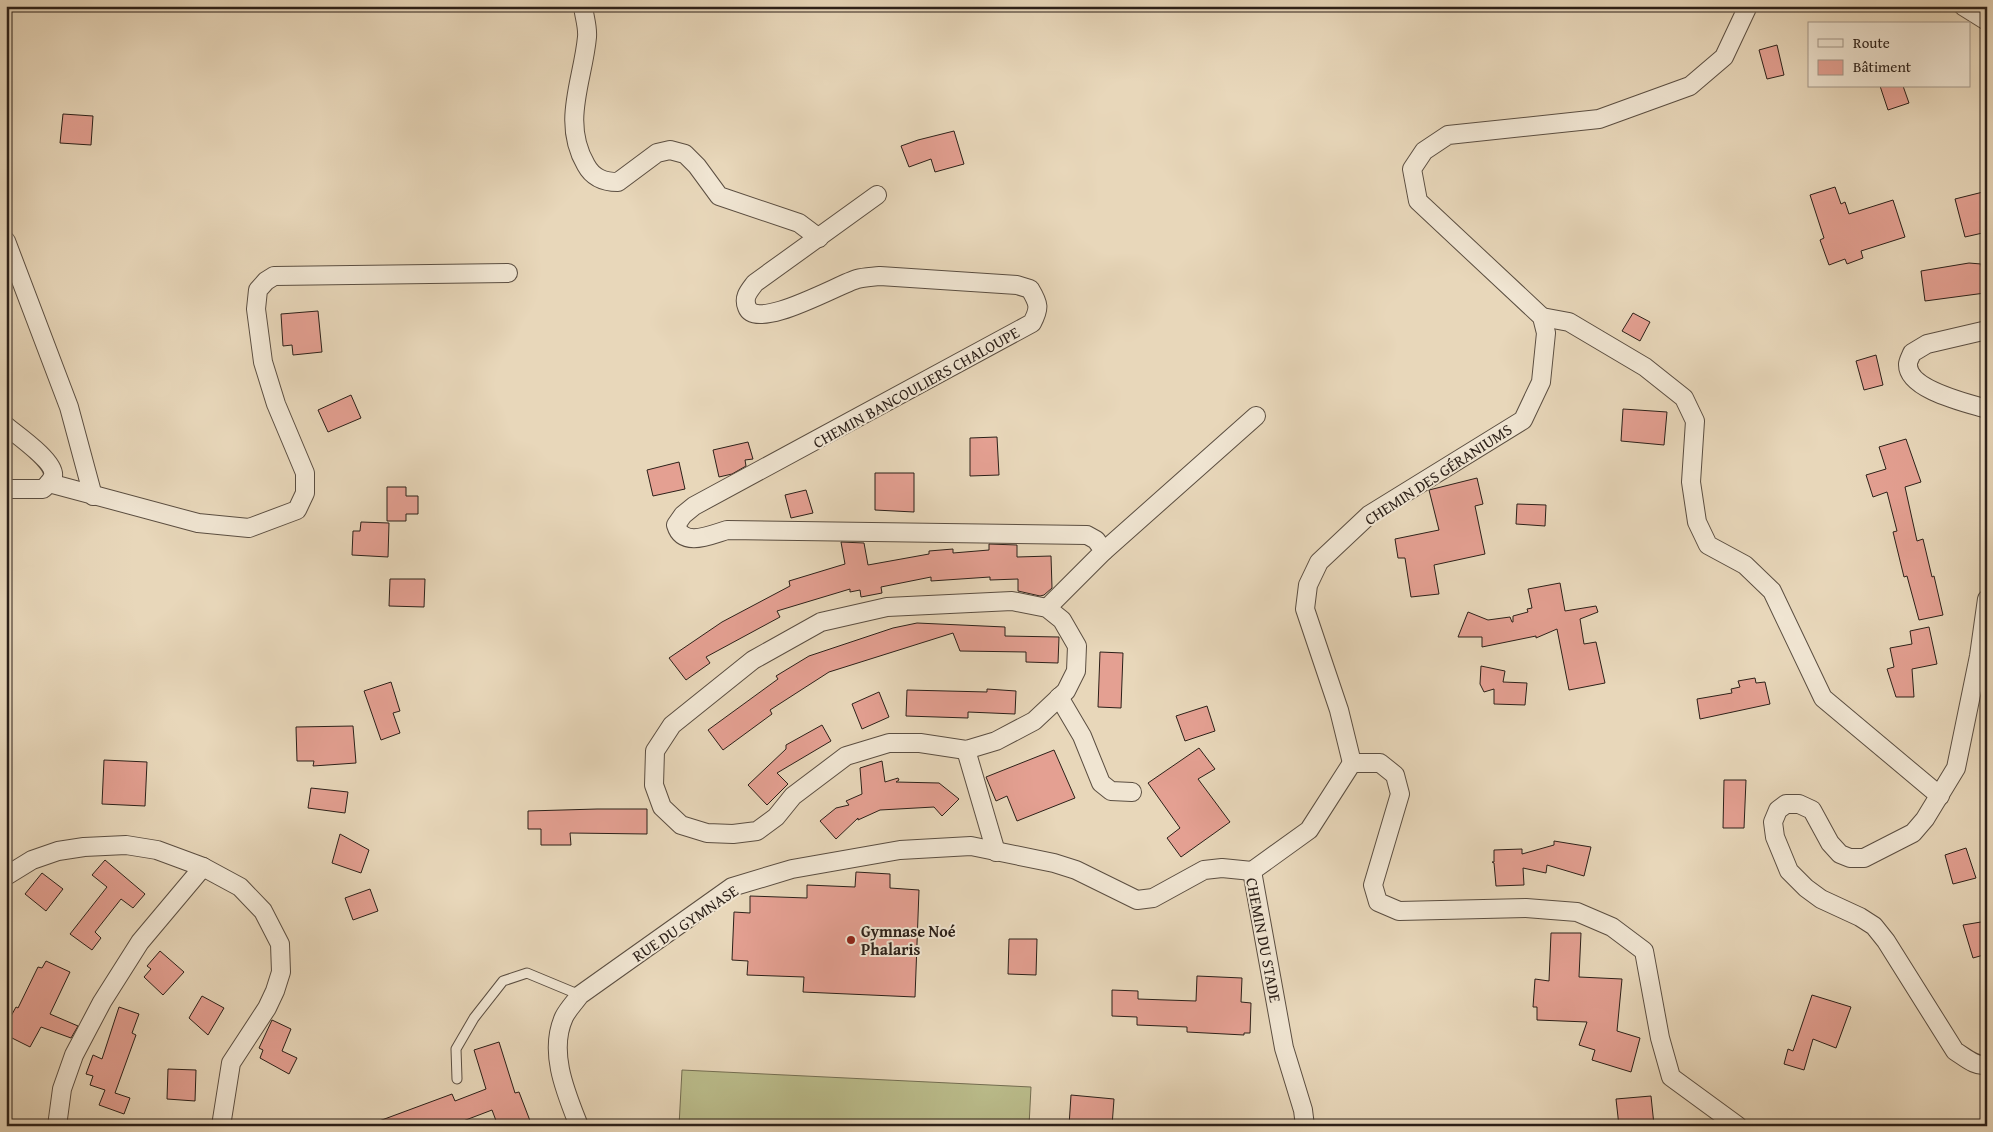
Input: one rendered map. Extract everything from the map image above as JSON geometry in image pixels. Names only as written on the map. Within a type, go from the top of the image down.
[{"type":"street","points":[[583,6],[587,35],[576,90],[574,125],[580,155],[590,172],[602,181],[618,182],[657,153],[670,150],[685,154],[697,166],[718,196],[799,223],[818,238],[877,195]]},
{"type":"street","points":[[1748,6],[1724,57],[1690,86],[1599,119],[1448,135],[1424,151],[1412,169],[1418,202],[1542,317],[1569,322],[1645,367],[1684,398],[1695,421],[1691,482],[1697,522],[1708,545],[1745,566],[1772,591],[1823,698],[1940,796]]},
{"type":"street","points":[[1963,6],[1987,21]]},
{"type":"street","name":"CHEMIN BANCOULIERS CHALOUPE","points":[[818,238],[755,283],[745,296],[749,312],[756,315],[766,315],[780,311],[857,278],[880,276],[1017,285],[1030,289],[1037,300],[1038,312],[1032,323],[1005,339],[694,506],[676,525],[677,531],[683,537],[695,539],[727,530],[1087,535],[1096,540],[1104,551]]},
{"type":"street","points":[[6,241],[69,407],[93,496]]},
{"type":"street","points":[[49,484],[198,523],[249,528],[297,510],[305,493],[305,472],[276,404],[263,362],[256,309],[258,290],[266,281],[274,276],[508,273]]},
{"type":"street","name":"CHEMIN DES GÉRANIUMS","points":[[1352,764],[1339,710],[1305,609],[1308,585],[1319,562],[1369,515],[1522,420],[1540,382],[1546,333],[1542,317]]},
{"type":"street","points":[[1987,330],[1927,344],[1912,353],[1908,364],[1910,374],[1919,384],[1987,409]]},
{"type":"street","points":[[1047,608],[1104,551],[1256,416]]},
{"type":"street","points":[[6,426],[44,458],[52,468],[53,476],[49,484],[43,489],[6,489]]},
{"type":"street","points":[[1987,599],[1983,663],[1956,768],[1925,819],[1913,833],[1864,858],[1850,858],[1840,854],[1830,843],[1812,810],[1799,804],[1786,804],[1778,810],[1773,822],[1776,837],[1789,871],[1806,888],[1822,899],[1860,917],[1874,926],[1886,941],[1956,1050],[1971,1062],[1983,1066],[1987,1064]]},
{"type":"street","points":[[1012,601],[1047,608],[1062,620],[1077,646],[1076,671],[1066,691],[1059,697],[1034,721],[996,741],[966,750],[920,743],[889,743],[846,756],[793,796],[776,817],[757,830],[733,834],[707,833],[681,825],[662,807],[654,785],[655,751],[672,725],[753,660],[821,622],[887,607],[1012,601]]},
{"type":"street","points":[[1059,697],[1082,736],[1101,784],[1111,791],[1132,792]]},
{"type":"street","points":[[966,750],[996,852]]},
{"type":"street","points":[[1252,871],[1309,830],[1352,764],[1380,763],[1395,775],[1400,794],[1373,885],[1378,902],[1399,912],[1526,908],[1577,912],[1612,927],[1644,950],[1660,1038],[1671,1078],[1738,1126]]},
{"type":"street","points":[[6,876],[32,860],[58,851],[84,847],[126,845],[157,850],[203,867],[240,887],[263,911],[280,944],[281,972],[267,1008],[231,1063],[221,1126]]},
{"type":"street","name":"RUE DU GYMNASE","points":[[579,1126],[567,1096],[559,1059],[557,1037],[565,1015],[580,995],[732,887],[792,869],[900,850],[970,846],[996,852]]},
{"type":"street","name":"CHEMIN DU STADE","points":[[996,852],[1054,863],[1076,870],[1137,900],[1153,898],[1204,870],[1222,868],[1252,871],[1284,1048],[1303,1110],[1305,1126]]},
{"type":"street","points":[[57,1126],[62,1090],[74,1055],[102,1002],[140,942],[203,867]]},
{"type":"lane","points":[[457,1079],[456,1049],[474,1018],[503,981],[527,973],[580,995]]},
{"type":"green space","points":[[682,1070],[1031,1087],[1029,1126],[679,1126]]},
{"type":"building","points":[[1777,45],[1784,75],[1767,79],[1759,50]]},
{"type":"building","points":[[1881,88],[1904,88],[1909,103],[1888,110]]},
{"type":"building","points":[[63,114],[93,116],[91,145],[60,143]]},
{"type":"building","points":[[954,131],[964,164],[935,172],[931,159],[909,167],[901,146]]},
{"type":"building","points":[[1835,187],[1841,204],[1845,202],[1849,214],[1893,200],[1905,237],[1861,251],[1863,258],[1847,264],[1845,259],[1829,265],[1820,240],[1824,238],[1810,195]]},
{"type":"building","points":[[1987,191],[1987,232],[1965,237],[1955,199]]},
{"type":"building","points":[[1969,263],[1981,264],[1985,293],[1925,301],[1921,271]]},
{"type":"building","points":[[318,311],[322,352],[293,355],[292,345],[283,346],[281,314]]},
{"type":"building","points":[[1633,313],[1650,322],[1640,341],[1622,331]]},
{"type":"building","points":[[1876,355],[1883,385],[1864,390],[1856,361]]},
{"type":"building","points":[[351,395],[361,418],[328,432],[318,410]]},
{"type":"building","points":[[1623,409],[1667,412],[1664,445],[1621,441]]},
{"type":"building","points":[[997,437],[999,475],[970,476],[970,438]]},
{"type":"building","points":[[1906,439],[1921,482],[1905,487],[1917,541],[1923,539],[1943,615],[1919,620],[1907,576],[1904,577],[1893,532],[1897,531],[1887,492],[1873,497],[1866,475],[1886,469],[1879,447]]},
{"type":"building","points":[[748,442],[753,459],[745,460],[746,466],[732,474],[719,477],[713,450]]},
{"type":"building","points":[[679,462],[685,489],[653,496],[647,470]]},
{"type":"building","points":[[875,473],[914,473],[914,512],[875,510]]},
{"type":"building","points":[[1477,478],[1483,504],[1475,506],[1485,554],[1434,565],[1439,594],[1411,597],[1405,558],[1398,558],[1395,539],[1439,530],[1429,490]]},
{"type":"building","points":[[387,487],[406,487],[406,496],[418,496],[418,514],[406,514],[406,521],[387,521]]},
{"type":"building","points":[[806,490],[813,513],[791,518],[785,495]]},
{"type":"building","points":[[1517,504],[1546,505],[1545,526],[1516,524]]},
{"type":"building","points":[[361,522],[389,523],[388,557],[352,555],[353,531],[360,531]]},
{"type":"building","points":[[841,542],[864,543],[868,565],[929,554],[929,551],[953,549],[953,553],[989,550],[989,544],[1017,545],[1017,557],[1051,556],[1052,588],[1040,596],[1018,591],[1018,579],[990,580],[990,577],[931,581],[931,577],[881,587],[882,593],[861,597],[860,590],[850,592],[850,589],[777,611],[780,617],[706,657],[710,663],[686,680],[669,658],[722,622],[790,586],[789,581],[845,564]]},
{"type":"building","points":[[390,579],[425,579],[424,607],[389,606]]},
{"type":"building","points":[[1560,583],[1565,611],[1596,606],[1598,612],[1580,619],[1584,644],[1596,642],[1605,683],[1569,690],[1557,629],[1536,638],[1536,636],[1482,647],[1482,637],[1458,637],[1468,612],[1488,620],[1510,617],[1513,622],[1513,616],[1528,612],[1527,609],[1532,608],[1528,589]]},
{"type":"building","points":[[917,623],[1005,627],[1005,636],[1059,637],[1058,663],[1026,662],[1026,652],[960,651],[953,633],[829,672],[770,710],[772,714],[723,750],[708,730],[778,679],[776,676],[809,656],[893,628]]},
{"type":"building","points":[[1929,627],[1937,664],[1912,669],[1914,697],[1896,697],[1887,669],[1894,667],[1890,648],[1912,644],[1910,631]]},
{"type":"building","points":[[1100,652],[1123,653],[1121,708],[1098,707]]},
{"type":"building","points":[[1481,666],[1505,671],[1503,682],[1527,683],[1525,705],[1494,704],[1494,689],[1484,692],[1480,684]]},
{"type":"building","points":[[1755,678],[1756,683],[1765,682],[1770,704],[1700,719],[1697,699],[1732,693],[1731,689],[1740,687],[1738,681]]},
{"type":"building","points":[[391,682],[400,711],[393,713],[400,733],[381,740],[364,691]]},
{"type":"building","points":[[987,689],[1016,691],[1015,714],[968,712],[968,718],[906,716],[907,690],[987,692]]},
{"type":"building","points":[[879,692],[889,717],[862,729],[852,704]]},
{"type":"building","points":[[1207,706],[1215,731],[1185,741],[1176,716]]},
{"type":"building","points":[[822,725],[831,741],[777,773],[788,784],[767,805],[748,785],[786,749],[786,745]]},
{"type":"building","points":[[353,726],[356,763],[313,766],[314,761],[297,761],[296,727]]},
{"type":"building","points":[[1199,748],[1215,769],[1198,779],[1230,822],[1181,857],[1167,838],[1180,828],[1148,783]]},
{"type":"building","points":[[1054,750],[1075,798],[1017,821],[1007,796],[996,801],[986,777]]},
{"type":"building","points":[[104,760],[147,762],[145,806],[102,804]]},
{"type":"building","points":[[882,761],[885,782],[898,778],[899,780],[896,782],[939,783],[959,799],[942,816],[934,807],[880,810],[858,820],[858,818],[836,839],[820,821],[836,808],[849,805],[846,801],[862,794],[860,768]]},
{"type":"building","points":[[1724,780],[1746,780],[1744,828],[1723,828]]},
{"type":"building","points":[[311,788],[348,792],[345,813],[308,808]]},
{"type":"building","points":[[647,809],[647,834],[570,833],[571,845],[541,845],[541,829],[528,829],[528,811]]},
{"type":"building","points":[[340,834],[369,850],[361,873],[332,863]]},
{"type":"building","points":[[1554,841],[1591,847],[1584,876],[1547,865],[1546,873],[1523,868],[1524,885],[1496,886],[1494,863],[1492,862],[1494,862],[1494,850],[1522,849],[1522,854],[1554,845]]},
{"type":"building","points":[[1966,848],[1976,878],[1953,884],[1945,855]]},
{"type":"building","points":[[105,860],[145,894],[133,908],[121,899],[95,932],[101,938],[92,950],[70,934],[107,887],[92,875]]},
{"type":"building","points":[[856,872],[890,874],[890,888],[919,890],[915,997],[803,992],[804,977],[747,975],[748,961],[732,960],[734,912],[750,913],[750,896],[807,898],[807,885],[855,887]]},
{"type":"building","points":[[42,873],[63,889],[46,911],[25,894]]},
{"type":"building","points":[[370,889],[378,911],[353,920],[345,898]]},
{"type":"building","points":[[1987,921],[1987,954],[1973,958],[1963,925]]},
{"type":"building","points":[[1551,933],[1581,933],[1579,977],[1622,979],[1617,1031],[1640,1038],[1631,1072],[1592,1060],[1595,1050],[1579,1045],[1587,1022],[1537,1020],[1537,1007],[1533,1007],[1535,979],[1549,981]]},
{"type":"building","points":[[1009,939],[1037,939],[1036,975],[1008,974]]},
{"type":"building","points":[[160,951],[184,972],[163,995],[144,977],[151,969],[147,966]]},
{"type":"building","points":[[46,961],[70,972],[50,1014],[78,1026],[71,1038],[41,1027],[30,1047],[6,1035],[6,1025],[16,1007],[18,1008],[38,967],[42,968]]},
{"type":"building","points":[[1197,976],[1242,978],[1241,1002],[1251,1003],[1250,1033],[1244,1033],[1244,1035],[1187,1032],[1187,1027],[1137,1025],[1137,1017],[1112,1016],[1112,990],[1138,991],[1138,999],[1196,1001]]},
{"type":"building","points":[[1812,995],[1851,1007],[1836,1048],[1813,1039],[1804,1070],[1784,1064],[1788,1049],[1793,1051]]},
{"type":"building","points":[[202,996],[224,1008],[208,1035],[189,1018]]},
{"type":"building","points":[[119,1007],[139,1014],[132,1033],[136,1035],[115,1093],[130,1098],[124,1114],[99,1105],[105,1090],[90,1085],[93,1076],[86,1074],[93,1055],[102,1059]]},
{"type":"building","points":[[272,1020],[291,1029],[282,1051],[297,1058],[289,1074],[260,1058],[263,1050],[259,1048]]},
{"type":"building","points":[[499,1042],[515,1093],[519,1092],[532,1126],[498,1126],[492,1110],[450,1126],[371,1126],[371,1124],[452,1094],[455,1101],[486,1089],[474,1050]]},
{"type":"building","points":[[168,1069],[196,1070],[195,1101],[167,1099]]},
{"type":"building","points":[[1071,1095],[1114,1099],[1112,1126],[1069,1126]]},
{"type":"building","points":[[1651,1096],[1654,1125],[1619,1126],[1616,1099]]},
{"type":"place","name":"Gymnase Noé Phalaris","points":[[851,940]]}]
